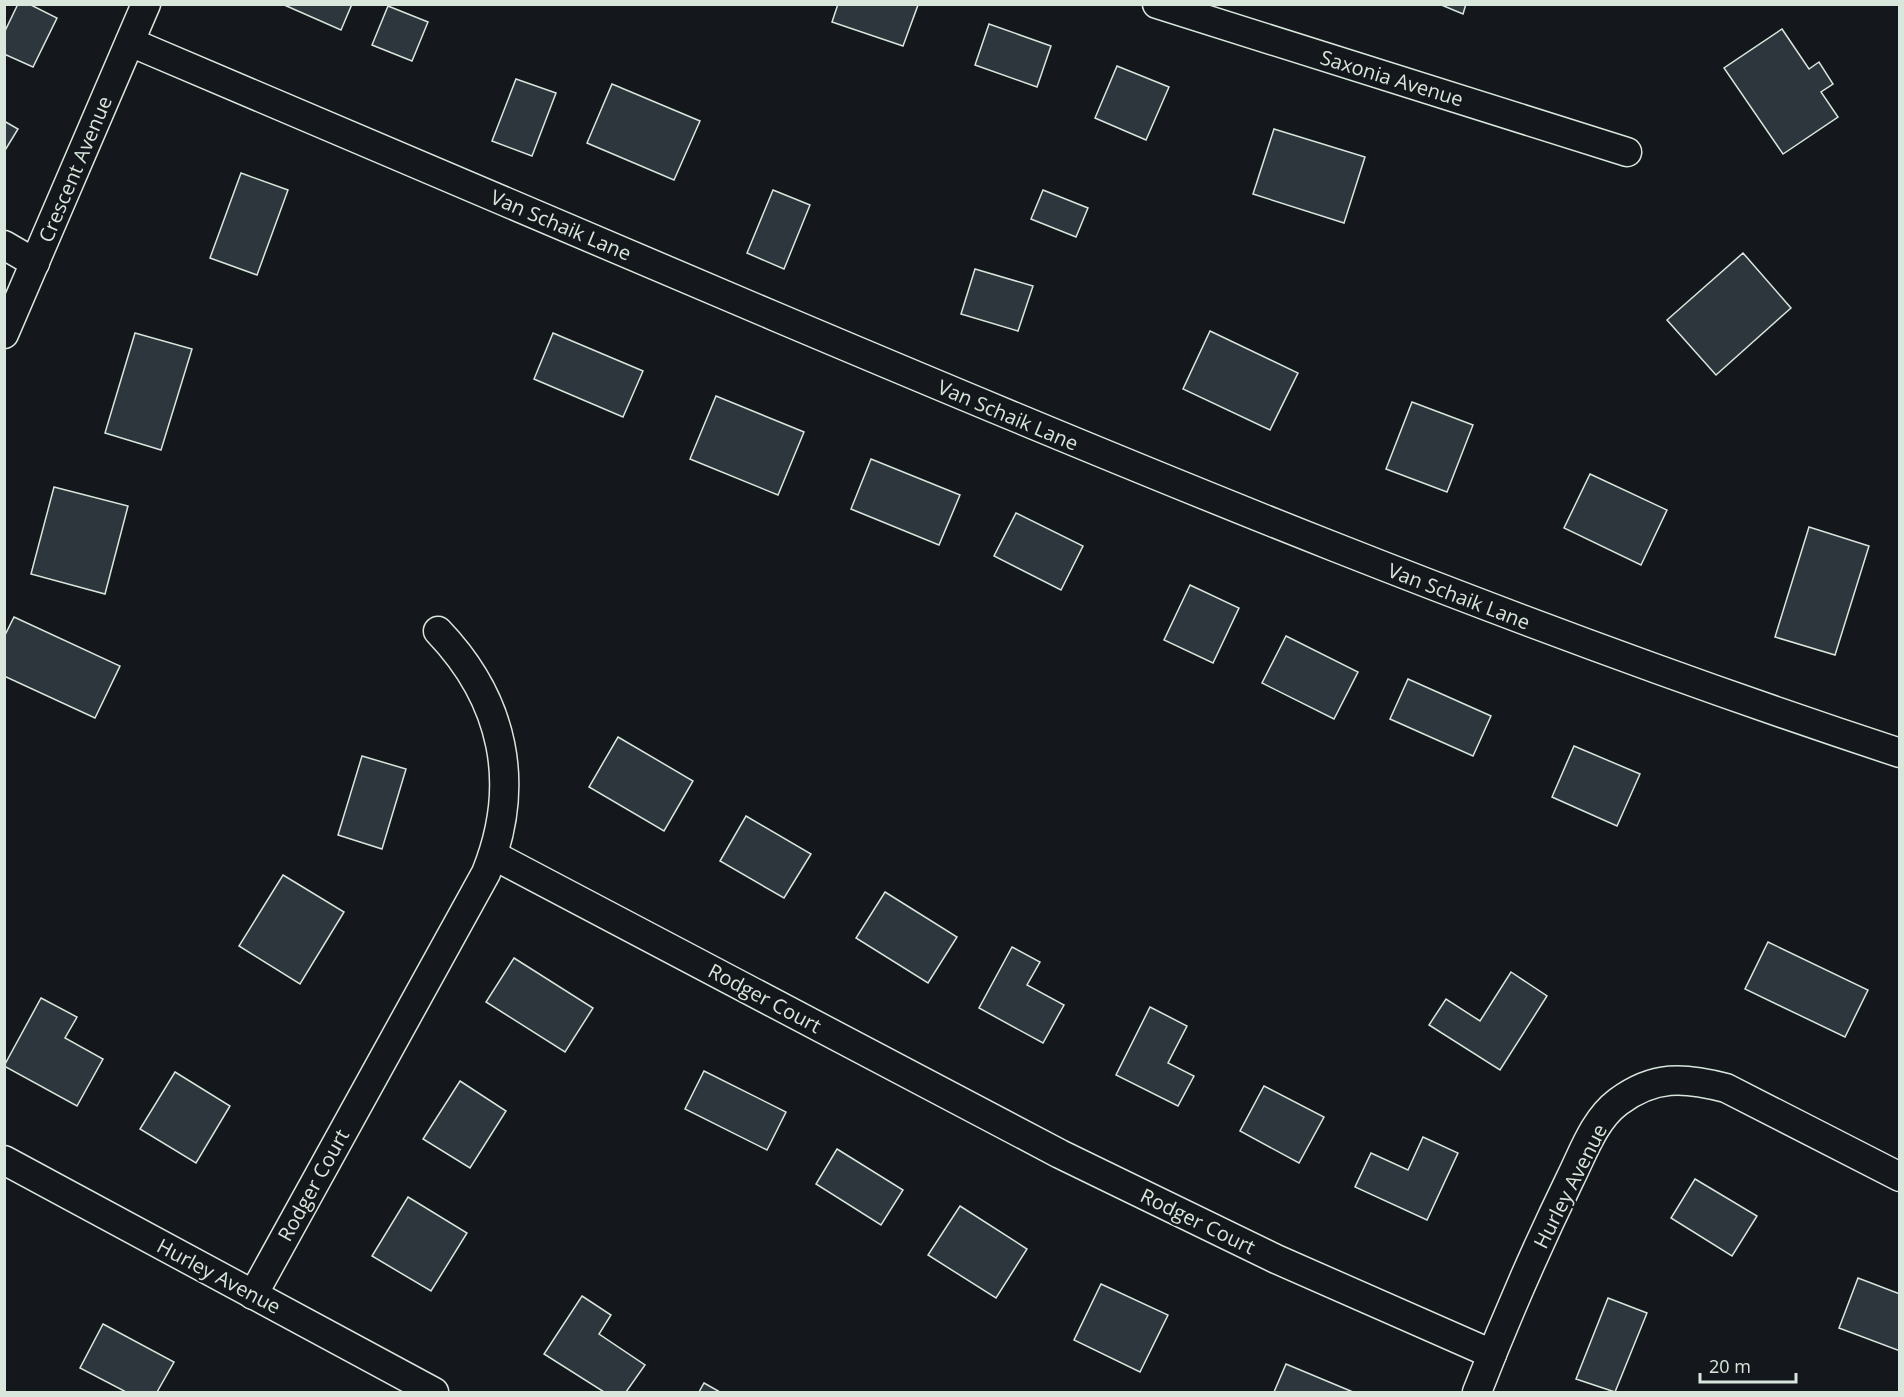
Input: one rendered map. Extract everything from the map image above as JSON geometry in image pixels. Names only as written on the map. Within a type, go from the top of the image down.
[{"type":"street","name":"Crescent Avenue","points":[[4,333],[146,4]]},
{"type":"street","name":"Saxonia Avenue","points":[[1157,4],[1628,152]]},
{"type":"street","name":"Van Schaik Lane","points":[[130,42],[1224,505],[1426,584],[1618,655],[1899,753]]},
{"type":"street","points":[[4,245],[35,263]]},
{"type":"street","points":[[438,631],[457,651],[481,688],[496,725],[504,764],[503,811],[493,855]]},
{"type":"street","name":"Rodger Court","points":[[253,1295],[486,873],[493,855],[1060,1154],[1276,1259],[1492,1354]]},
{"type":"street","name":"Hurley Avenue","points":[[1476,1392],[1551,1219],[1597,1125],[1616,1103],[1641,1088],[1667,1080],[1696,1080],[1726,1088],[1899,1177]]},
{"type":"street","name":"Hurley Avenue","points":[[4,1160],[434,1392]]},
{"type":"building","points":[[18,4],[29,4],[57,18],[33,67],[4,54],[4,33]]},
{"type":"building","points":[[282,4],[352,4],[341,30]]},
{"type":"building","points":[[838,4],[918,5],[903,46],[832,22]]},
{"type":"building","points":[[1439,4],[1466,4],[1463,14]]},
{"type":"building","points":[[388,6],[428,22],[412,61],[372,45]]},
{"type":"building","points":[[989,24],[1051,46],[1037,87],[975,65]]},
{"type":"building","points":[[1782,29],[1809,69],[1819,62],[1833,84],[1821,92],[1838,117],[1783,154],[1724,68]]},
{"type":"building","points":[[1117,66],[1169,87],[1146,140],[1095,118]]},
{"type":"building","points":[[516,79],[556,93],[532,156],[492,141]]},
{"type":"building","points":[[612,84],[700,121],[674,180],[587,143]]},
{"type":"building","points":[[4,121],[18,129],[4,152]]},
{"type":"building","points":[[1274,129],[1365,157],[1344,223],[1253,194]]},
{"type":"building","points":[[241,173],[288,190],[257,275],[210,258]]},
{"type":"building","points":[[773,190],[810,205],[784,269],[747,253]]},
{"type":"building","points":[[1043,190],[1088,208],[1076,237],[1031,219]]},
{"type":"building","points":[[1743,253],[1791,308],[1716,375],[1667,320]]},
{"type":"building","points":[[975,269],[1033,286],[1018,331],[961,314]]},
{"type":"building","points":[[1210,331],[1298,373],[1270,430],[1183,389]]},
{"type":"building","points":[[135,333],[192,349],[161,450],[105,433]]},
{"type":"building","points":[[553,333],[643,371],[623,417],[534,379]]},
{"type":"building","points":[[716,396],[804,432],[778,495],[690,459]]},
{"type":"building","points":[[1412,402],[1473,425],[1447,492],[1386,469]]},
{"type":"building","points":[[871,459],[960,495],[939,545],[851,509]]},
{"type":"building","points":[[1590,474],[1667,510],[1641,565],[1564,528]]},
{"type":"building","points":[[54,487],[128,506],[105,594],[31,574]]},
{"type":"building","points":[[1016,513],[1083,546],[1061,590],[994,556]]},
{"type":"building","points":[[1809,527],[1869,546],[1835,655],[1775,637]]},
{"type":"building","points":[[1190,585],[1239,608],[1213,663],[1164,640]]},
{"type":"building","points":[[14,617],[120,666],[95,718],[4,676],[4,637]]},
{"type":"building","points":[[1286,636],[1358,672],[1334,719],[1262,683]]},
{"type":"building","points":[[1408,679],[1491,716],[1473,756],[1390,719]]},
{"type":"building","points":[[618,737],[693,781],[664,831],[589,787]]},
{"type":"building","points":[[1574,746],[1640,774],[1617,826],[1552,797]]},
{"type":"building","points":[[362,756],[406,769],[382,849],[338,835]]},
{"type":"building","points":[[746,816],[811,854],[784,898],[720,861]]},
{"type":"building","points":[[283,875],[344,912],[300,984],[239,946]]},
{"type":"building","points":[[885,892],[957,937],[928,983],[856,938]]},
{"type":"building","points":[[1768,942],[1868,990],[1845,1037],[1745,989]]},
{"type":"building","points":[[1012,947],[1040,962],[1027,985],[1064,1005],[1043,1043],[979,1008]]},
{"type":"building","points":[[514,958],[593,1008],[565,1052],[486,1002]]},
{"type":"building","points":[[1511,972],[1547,996],[1500,1070],[1429,1025],[1446,999],[1480,1021]]},
{"type":"building","points":[[41,998],[77,1017],[65,1038],[103,1059],[77,1106],[4,1066]]},
{"type":"building","points":[[1150,1007],[1187,1026],[1168,1063],[1194,1076],[1178,1106],[1116,1075]]},
{"type":"building","points":[[704,1071],[786,1112],[767,1150],[685,1109]]},
{"type":"building","points":[[175,1072],[230,1106],[196,1163],[140,1129]]},
{"type":"building","points":[[460,1081],[506,1111],[470,1168],[423,1139]]},
{"type":"building","points":[[1264,1086],[1324,1117],[1299,1163],[1240,1131]]},
{"type":"building","points":[[1423,1137],[1458,1153],[1427,1220],[1355,1187],[1371,1153],[1408,1170]]},
{"type":"building","points":[[837,1149],[903,1190],[881,1225],[816,1184]]},
{"type":"building","points":[[1695,1179],[1757,1216],[1732,1256],[1671,1218]]},
{"type":"building","points":[[408,1197],[467,1233],[431,1291],[372,1256]]},
{"type":"building","points":[[960,1206],[1027,1249],[996,1298],[928,1255]]},
{"type":"building","points":[[1858,1278],[1900,1294],[1900,1351],[1839,1328]]},
{"type":"building","points":[[1101,1284],[1168,1315],[1140,1372],[1074,1340]]},
{"type":"building","points":[[582,1296],[611,1315],[599,1334],[645,1365],[626,1392],[604,1392],[544,1354]]},
{"type":"building","points":[[1608,1298],[1647,1313],[1615,1392],[1576,1379]]},
{"type":"building","points":[[103,1324],[174,1362],[157,1392],[126,1392],[80,1368]]},
{"type":"building","points":[[1286,1364],[1353,1392],[1274,1392]]},
{"type":"building","points":[[704,1383],[720,1392],[699,1392]]}]
